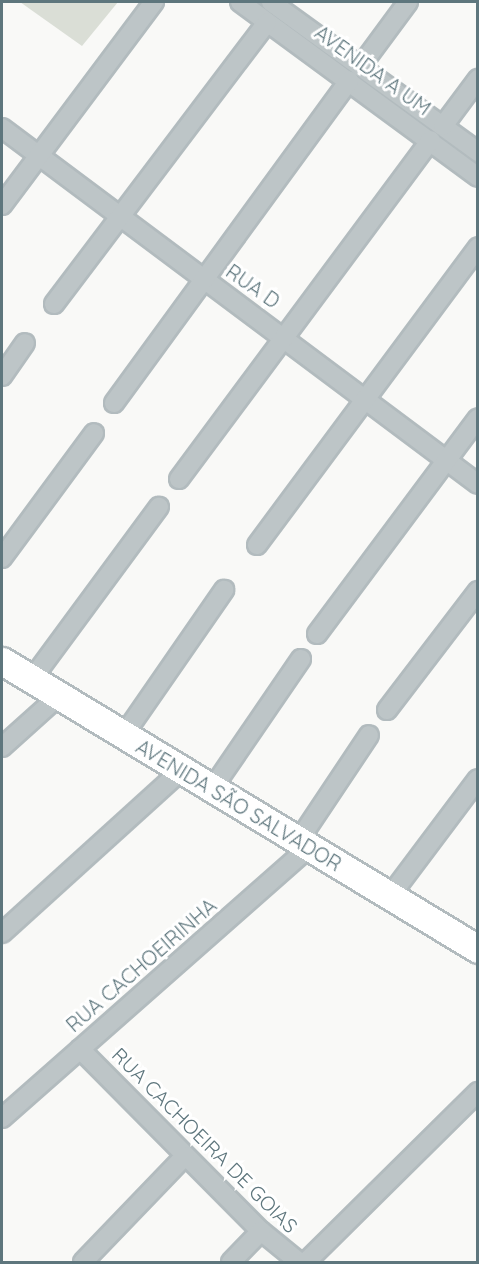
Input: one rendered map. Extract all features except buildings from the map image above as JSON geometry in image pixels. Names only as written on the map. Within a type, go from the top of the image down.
[{"type":"street","points":[[2,205],[154,2]]},
{"type":"street","name":"AVENIDA A UM","points":[[240,2],[274,8],[477,152]]},
{"type":"street","points":[[360,67],[408,2]]},
{"type":"street","points":[[54,304],[274,8]]},
{"type":"street","name":"AVENIDA A UM","points":[[274,8],[349,81],[431,140],[477,177]]},
{"type":"street","points":[[443,126],[477,79]]},
{"type":"street","points":[[114,403],[349,81]]},
{"type":"street","name":"RUA D","points":[[2,128],[366,397],[477,484]]},
{"type":"street","points":[[179,479],[431,140]]},
{"type":"street","points":[[257,545],[477,247]]},
{"type":"street","points":[[2,376],[25,343]]},
{"type":"street","points":[[317,634],[477,418]]},
{"type":"street","points":[[2,558],[94,433]]},
{"type":"street","points":[[32,679],[159,507]]},
{"type":"street","points":[[123,736],[224,590]]},
{"type":"street","points":[[387,710],[477,591]]},
{"type":"street","points":[[214,786],[301,658]]},
{"type":"street","name":"AVENIDA SÃO SALVADOR","points":[[2,661],[123,736],[214,786],[477,949]]},
{"type":"street","points":[[2,747],[60,695]]},
{"type":"street","name":"RUA CACHOEIRINHA","points":[[2,1118],[304,843],[369,735]]},
{"type":"street","points":[[2,933],[182,770]]},
{"type":"street","points":[[390,896],[477,779]]},
{"type":"street","name":"RUA CACHOEIRA DE GOIAS","points":[[80,1049],[261,1231],[299,1263]]},
{"type":"street","points":[[306,1263],[477,1092]]},
{"type":"street","points":[[83,1263],[185,1156]]},
{"type":"street","points":[[231,1263],[261,1231]]},
{"type":"shaded area","points":[[20,2],[118,2],[82,46]]}]
